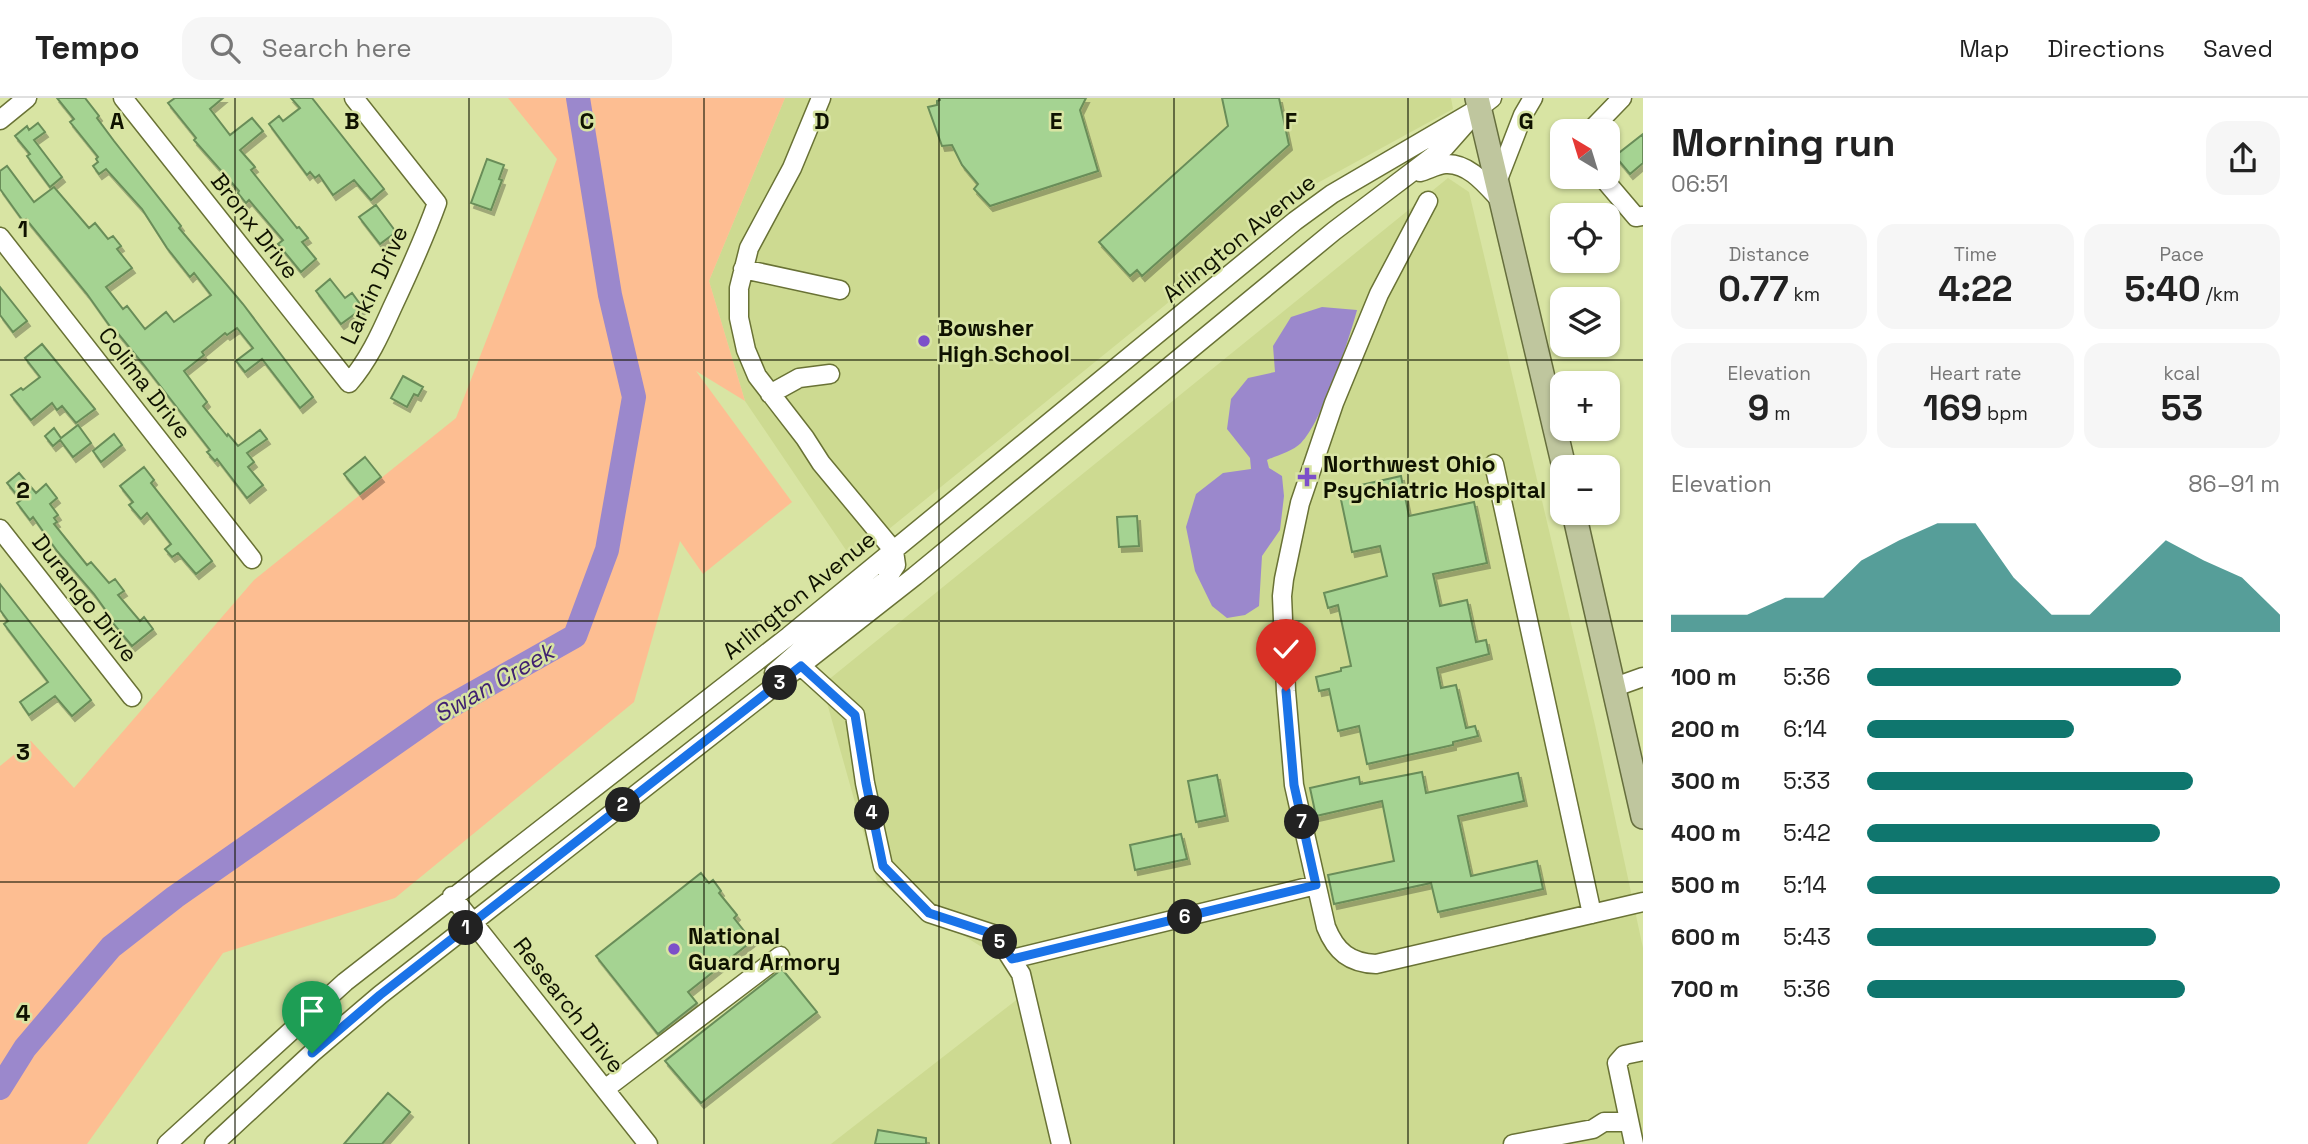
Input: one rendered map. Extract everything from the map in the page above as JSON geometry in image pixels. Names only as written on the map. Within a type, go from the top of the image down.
[{"type":"main road","points":[[1483,101],[1499,191],[1561,455]]},
{"type":"main road","points":[[1577,525],[1643,817]]},
{"type":"street","points":[[0,120],[27,98]]},
{"type":"street","name":"Bronx Drive","points":[[123,98],[349,383]]},
{"type":"street","name":"Larkin Drive","points":[[349,383],[363,367],[382,330],[419,251],[437,203],[354,98]]},
{"type":"street","points":[[619,808],[689,739],[763,683],[832,622],[886,580],[896,565],[894,551],[821,463],[770,394],[751,364],[742,333],[738,303],[743,269],[755,235],[792,168],[821,98]]},
{"type":"street","points":[[1406,177],[1445,164],[1470,171],[1499,191],[1515,133],[1533,98]]},
{"type":"street","points":[[1602,119],[1622,98]]},
{"type":"street","points":[[214,1144],[312,1053],[380,995],[801,666],[1334,231],[1445,147],[1483,101]]},
{"type":"street","name":"Arlington Avenue","points":[[167,1144],[316,1006],[452,896],[789,636],[1295,221],[1332,194],[1483,101]]},
{"type":"street","points":[[1612,189],[1636,217],[1643,216]]},
{"type":"street","points":[[1428,201],[1379,294],[1334,403],[1300,503],[1284,579],[1286,678],[1294,785],[1326,927],[1335,947],[1352,960],[1363,963],[1390,961],[1643,902]]},
{"type":"street","name":"Colima Drive","points":[[0,237],[252,559]]},
{"type":"street","points":[[743,269],[840,290]]},
{"type":"street","points":[[770,394],[799,378],[830,374]]},
{"type":"street","points":[[1494,464],[1592,914]]},
{"type":"street","name":"Durango Drive","points":[[0,529],[132,697]]},
{"type":"street","points":[[801,666],[855,715],[883,866],[929,913],[996,935],[1021,974],[1061,1144]]},
{"type":"street","points":[[1615,687],[1643,677]]},
{"type":"street","points":[[1615,687],[1643,691]]},
{"type":"street","points":[[1012,959],[1316,885]]},
{"type":"street","name":"Research Drive","points":[[452,896],[649,1144]]},
{"type":"street","points":[[605,1089],[780,956]]},
{"type":"street","points":[[1634,1144],[1617,1063],[1624,1055],[1643,1051]]},
{"type":"street","points":[[1513,1144],[1593,1129],[1604,1122],[1629,1122]]},
{"type":"shaded area","points":[[508,98],[785,98],[709,281],[745,401],[696,371],[792,502],[703,574],[680,541],[634,702],[395,898],[223,953],[87,1144],[0,1144],[0,766],[31,741],[74,788],[254,580],[456,418],[557,159]]},
{"type":"shaded area","name":"Bowsher High School","points":[[785,98],[1451,98],[1453,109],[1312,186],[852,559],[745,401],[709,281]]},
{"type":"shaded area","name":"Northwest Ohio Psychiatric Hospital","points":[[1448,178],[1469,192],[1595,725],[1643,948],[1643,1144],[831,1144],[1024,994],[1015,968],[877,881],[822,685]]},
{"type":"shaded area","points":[[1322,307],[1357,310],[1334,380],[1309,432],[1294,448],[1267,460],[1269,468],[1282,476],[1284,496],[1280,530],[1262,556],[1259,606],[1245,615],[1227,618],[1212,606],[1195,571],[1186,527],[1196,494],[1223,473],[1251,469],[1250,458],[1227,429],[1231,399],[1248,378],[1275,372],[1273,346],[1291,317]]},
{"type":"building","points":[[57,98],[85,98],[114,141],[181,226],[179,228],[243,304],[313,397],[300,408],[262,359],[245,372],[236,361],[253,348],[237,328],[227,335],[225,333],[184,371],[207,402],[203,406],[238,446],[260,430],[267,439],[247,453],[254,462],[248,467],[263,485],[247,498],[217,459],[215,461],[207,452],[210,450],[144,365],[116,331],[114,332],[26,219],[23,221],[0,189],[0,171],[7,166],[34,202],[54,187],[89,228],[95,223],[108,239],[113,236],[121,246],[117,249],[132,268],[106,287],[123,309],[127,306],[145,329],[166,312],[174,322],[211,295],[194,273],[190,277],[142,209],[106,169],[99,174],[93,166],[98,162],[98,157],[70,122],[74,119]]},
{"type":"building","points":[[175,98],[223,98],[210,109],[230,135],[252,118],[263,131],[240,150],[255,167],[251,170],[308,238],[302,242],[316,259],[301,272],[278,244],[283,240],[249,200],[246,203],[239,191],[194,140],[196,138],[168,103]]},
{"type":"building","points":[[291,98],[312,98],[384,189],[371,200],[354,180],[333,195],[319,175],[315,178],[310,172],[307,175],[269,124],[279,116],[283,121],[300,108]]},
{"type":"building","points":[[940,98],[1086,98],[1080,110],[1098,171],[990,206],[974,189],[978,184],[962,165],[952,145],[942,146],[928,107],[937,105]]},
{"type":"building","points":[[1222,98],[1279,98],[1289,145],[1142,276],[1137,270],[1130,276],[1099,242],[1228,126]]},
{"type":"building","points":[[38,123],[45,132],[34,140],[62,177],[50,187],[27,156],[30,154],[15,136],[27,126],[29,130]]},
{"type":"building","points":[[1643,134],[1643,163],[1630,174],[1620,162],[1620,152]]},
{"type":"building","points":[[487,159],[504,165],[499,179],[502,180],[491,210],[471,203]]},
{"type":"building","points":[[376,205],[396,232],[380,244],[359,217]]},
{"type":"building","points":[[330,279],[345,298],[352,293],[363,308],[341,324],[316,291]]},
{"type":"building","points":[[0,287],[27,321],[13,332],[0,315]]},
{"type":"building","points":[[42,344],[95,409],[76,423],[62,406],[57,410],[52,403],[31,420],[11,395],[40,377],[25,358]]},
{"type":"building","points":[[403,376],[423,387],[418,396],[414,394],[407,407],[391,398]]},
{"type":"building","points":[[78,425],[91,443],[73,457],[60,440],[53,446],[45,436],[54,428],[61,438]]},
{"type":"building","points":[[114,434],[122,445],[101,462],[93,451]]},
{"type":"building","points":[[365,457],[381,477],[360,494],[344,474]]},
{"type":"building","points":[[144,467],[154,480],[151,483],[212,561],[196,574],[178,553],[172,557],[165,549],[171,544],[147,513],[141,519],[129,505],[133,502],[120,486]]},
{"type":"building","points":[[19,473],[36,493],[46,484],[57,498],[50,504],[58,515],[54,518],[57,522],[54,524],[87,565],[91,562],[109,583],[115,579],[124,591],[118,595],[140,621],[144,617],[153,629],[132,646],[33,517],[30,520],[17,503],[21,500],[7,483]]},
{"type":"building","points":[[1401,476],[1409,516],[1474,502],[1487,563],[1433,574],[1440,606],[1467,600],[1476,642],[1486,640],[1489,654],[1437,668],[1441,688],[1456,685],[1466,728],[1475,726],[1478,736],[1453,742],[1453,745],[1367,764],[1359,726],[1338,731],[1329,689],[1319,691],[1316,677],[1351,666],[1338,605],[1328,608],[1324,593],[1387,576],[1380,546],[1352,552],[1339,490]]},
{"type":"building","points":[[1137,516],[1139,546],[1119,547],[1117,517]]},
{"type":"building","points":[[0,584],[91,700],[72,716],[55,696],[29,715],[20,702],[48,682],[4,624],[8,621],[0,610]]},
{"type":"building","points":[[1422,772],[1426,793],[1518,773],[1524,801],[1458,816],[1471,876],[1537,861],[1543,889],[1438,912],[1431,883],[1334,904],[1328,875],[1394,861],[1382,801],[1316,816],[1310,788],[1359,777],[1360,784]]},
{"type":"building","points":[[1217,775],[1225,816],[1196,822],[1188,781]]},
{"type":"building","points":[[1181,834],[1187,859],[1135,870],[1130,845]]},
{"type":"building","name":"National Guard Armory","points":[[701,873],[709,883],[713,880],[721,891],[719,893],[737,915],[734,918],[752,941],[688,992],[697,1003],[658,1034],[596,956]]},
{"type":"building","points":[[782,969],[817,1012],[701,1103],[665,1061]]},
{"type":"building","points":[[388,1093],[410,1112],[382,1144],[344,1144]]},
{"type":"building","points":[[878,1130],[926,1138],[926,1144],[875,1144]]},
{"type":"waterway","name":"Swan Creek","points":[[0,1088],[25,1048],[111,947],[175,897],[440,712],[575,636],[607,550],[634,397],[610,295],[578,98]]},
{"type":"place","name":"Bowsher High School","points":[[924,341]]},
{"type":"place","name":"Northwest Ohio Psychiatric Hospital","points":[[1307,477]]},
{"type":"place","name":"National Guard Armory","points":[[674,949]]},
{"type":"route","points":[[312,1053],[380,995],[801,666],[855,715],[883,866],[929,913],[996,935],[1012,959],[1316,885],[1294,785],[1286,691]]}]
